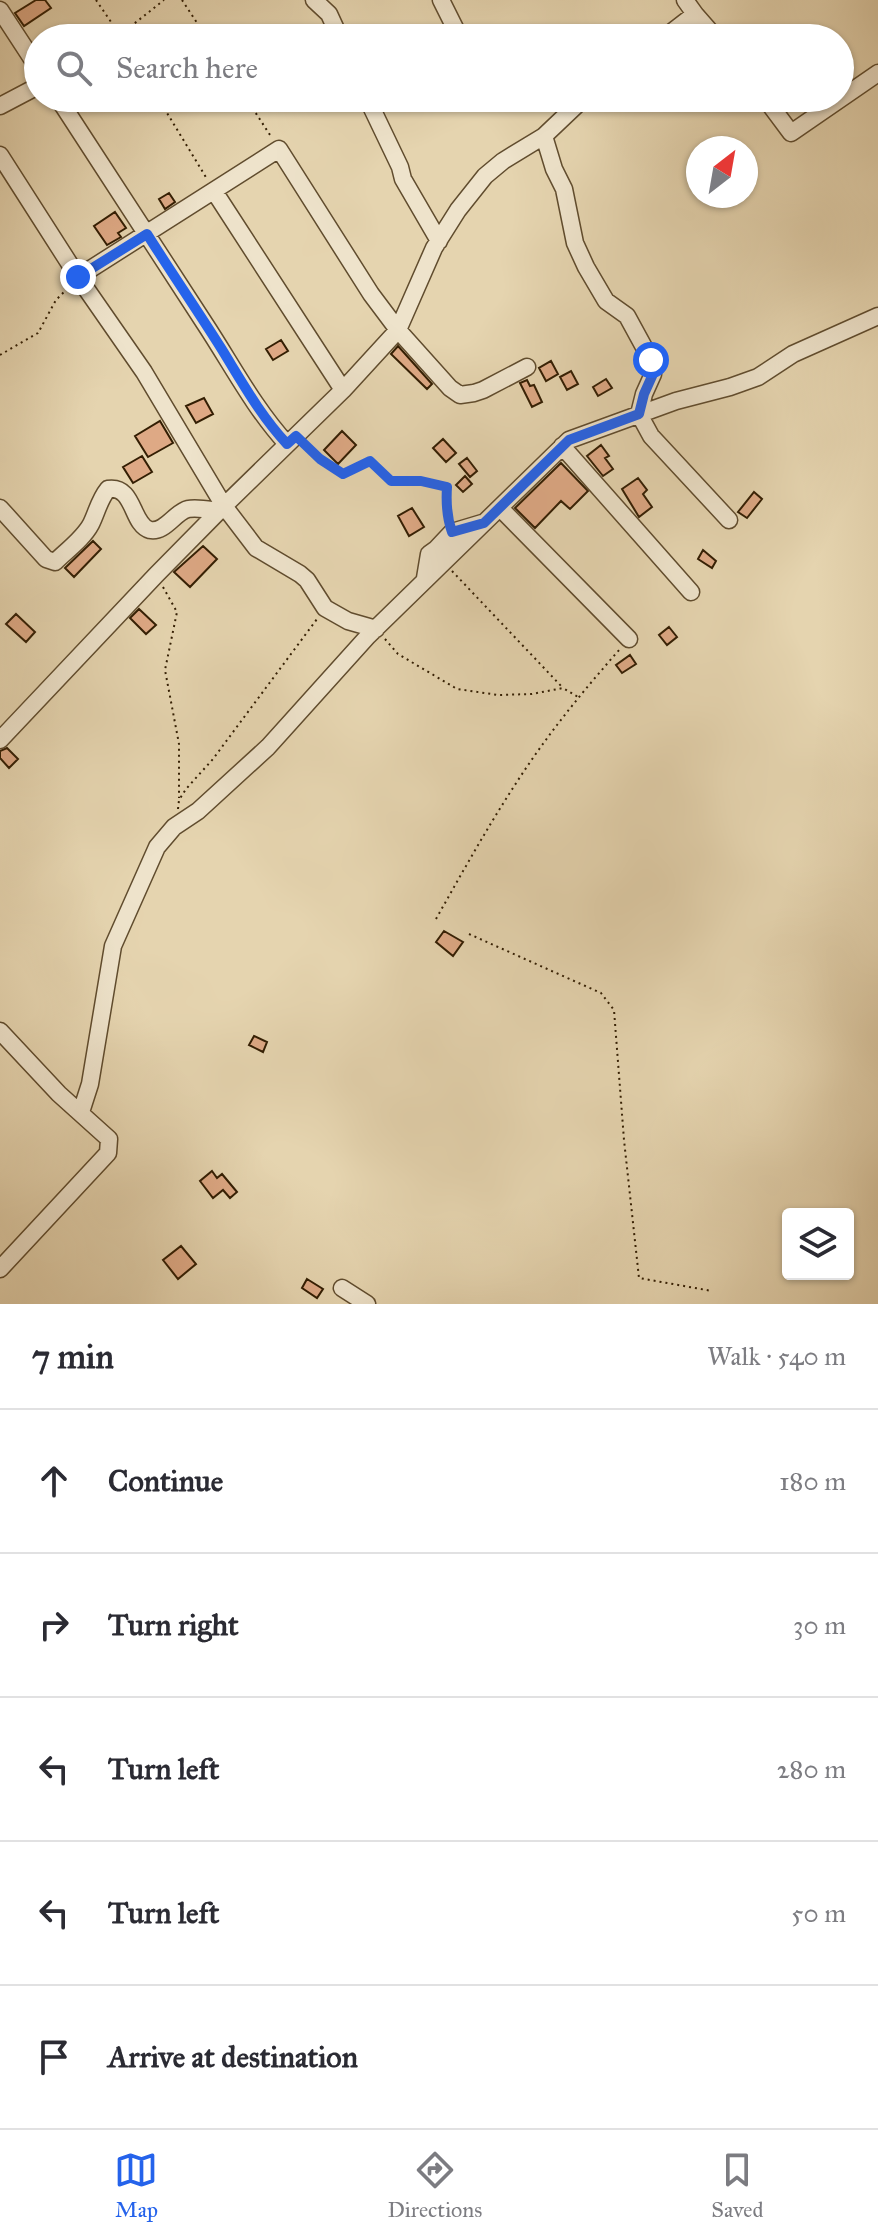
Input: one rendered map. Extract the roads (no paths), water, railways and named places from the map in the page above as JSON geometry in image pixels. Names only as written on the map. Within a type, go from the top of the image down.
[{"type":"street","points":[[314,0],[329,14],[334,24]]},
{"type":"street","points":[[441,0],[453,24]]},
{"type":"street","points":[[676,24],[690,7],[704,24]]},
{"type":"street","points":[[0,10],[24,47]]},
{"type":"street","points":[[854,90],[878,73]]},
{"type":"street","points":[[0,106],[24,93]]},
{"type":"street","points":[[67,112],[252,401],[269,424],[292,440]]},
{"type":"street","points":[[374,112],[403,179],[439,241]]},
{"type":"street","points":[[0,740],[156,575],[343,390],[398,330],[434,248],[458,210],[485,176],[544,136],[569,112]]},
{"type":"street","points":[[775,112],[791,133],[821,112]]},
{"type":"street","points":[[544,136],[564,189],[575,243],[586,267],[606,301],[627,316],[651,360],[653,374],[639,414],[658,444],[729,520]]},
{"type":"street","points":[[78,277],[279,149],[371,294],[398,330],[450,388],[460,395],[483,390],[527,367]]},
{"type":"street","points":[[0,155],[78,277],[144,372],[222,508],[256,548],[307,580],[325,608],[348,621],[376,629]]},
{"type":"street","points":[[214,191],[343,390]]},
{"type":"street","points":[[81,1112],[90,1084],[113,946],[157,847],[174,827],[198,811],[268,747],[425,578],[569,440],[676,401],[758,377],[793,354],[878,316]]},
{"type":"street","points":[[562,446],[691,592]]},
{"type":"street","points":[[0,508],[46,559],[55,562],[85,533],[93,521],[100,499],[108,489],[115,488],[124,493],[145,528],[152,531],[187,509],[222,508]]},
{"type":"street","points":[[500,508],[629,639]]},
{"type":"street","points":[[425,578],[429,554],[452,532],[484,523]]},
{"type":"street","points":[[0,1031],[59,1094],[109,1139],[108,1153],[0,1269]]},
{"type":"street","points":[[342,1288],[367,1304]]}]
